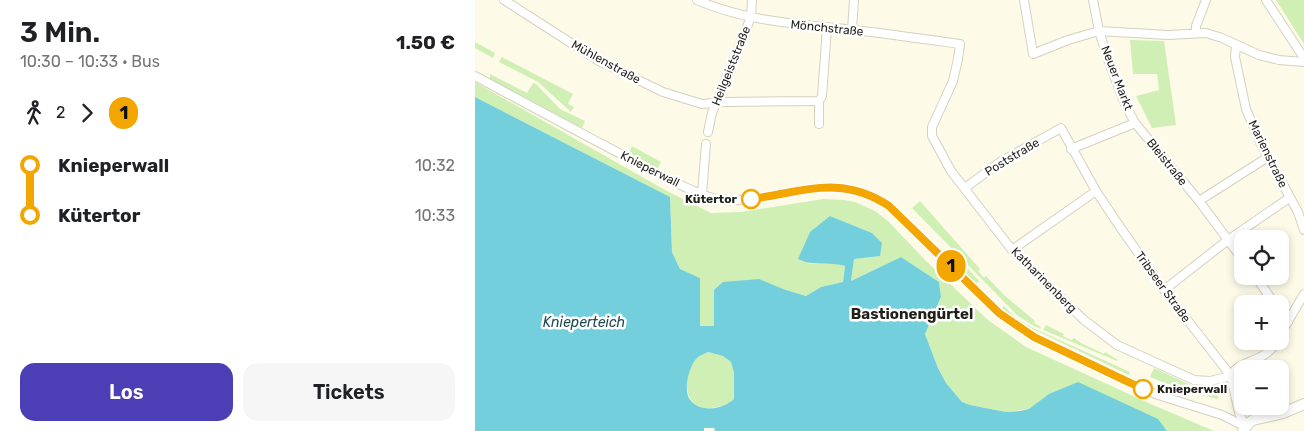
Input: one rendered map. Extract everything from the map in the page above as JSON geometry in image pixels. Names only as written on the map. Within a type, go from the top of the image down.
[{"type":"main road","points":[[1245,429],[1253,420],[1283,413],[1304,404]]},
{"type":"street","name":"Mühlenstraße","points":[[504,0],[554,33],[617,70],[663,92],[702,104],[717,102],[819,101]]},
{"type":"street","name":"Mönchstraße","points":[[697,0],[728,12],[751,17],[960,44]]},
{"type":"street","name":"Heilgeiststraße","points":[[708,132],[712,113],[751,17],[752,0]]},
{"type":"street","points":[[853,30],[854,0]]},
{"type":"street","name":"Neuer Markt","points":[[1024,0],[1033,54],[1099,31],[1168,35],[1206,33],[1222,38],[1259,55],[1279,60],[1304,60]]},
{"type":"street","points":[[1093,0],[1099,31]]},
{"type":"street","points":[[1196,33],[1196,26],[1206,0]]},
{"type":"street","points":[[1266,0],[1304,60]]},
{"type":"street","points":[[819,124],[819,101],[827,28]]},
{"type":"street","name":"Neuer Markt","points":[[1071,149],[1135,123],[1118,87],[1099,31]]},
{"type":"street","name":"Katharinenberg","points":[[960,44],[959,59],[953,81],[932,127],[932,136],[951,171],[1012,250],[1083,320],[1117,345],[1195,380],[1209,381],[1231,376]]},
{"type":"street","name":"Marienstraße","points":[[1236,46],[1235,57],[1246,109],[1260,142],[1298,212],[1304,230]]},
{"type":"street","name":"Knieperwall","points":[[475,76],[613,150],[702,194],[726,200],[832,187],[852,189],[873,196],[889,206],[999,313],[1034,337],[1155,394],[1222,415],[1245,429]]},
{"type":"street","name":"Bleistraße","points":[[1135,123],[1199,201],[1234,248]]},
{"type":"street","name":"Poststraße","points":[[965,188],[1000,162],[1061,128],[1071,149]]},
{"type":"street","points":[[702,194],[706,144]]},
{"type":"street","name":"Tribseer Straße","points":[[1071,149],[1096,191],[1164,290],[1231,376],[1239,414],[1245,429]]},
{"type":"street","points":[[1199,201],[1268,157]]},
{"type":"street","points":[[1012,250],[1096,191]]},
{"type":"street","points":[[1164,290],[1228,240],[1289,198]]},
{"type":"street","points":[[1289,320],[1304,294]]},
{"type":"street","points":[[1231,376],[1237,367],[1264,356],[1271,350]]},
{"type":"green space","points":[[1276,0],[1304,0],[1304,44]]},
{"type":"green space","points":[[1130,40],[1164,41],[1176,125],[1152,128],[1136,96],[1159,90],[1157,74],[1133,74]]},
{"type":"green space","points":[[475,42],[495,53],[493,58],[475,48]]},
{"type":"green space","points":[[502,57],[573,94],[568,104],[574,107],[571,112],[538,82],[499,62]]},
{"type":"green space","points":[[490,74],[527,93],[533,83],[536,84],[560,109],[585,121],[582,128],[490,80]]},
{"type":"green space","points":[[475,82],[665,190],[711,213],[741,212],[823,199],[855,202],[875,211],[888,221],[926,261],[988,320],[1026,347],[1214,431],[1167,431],[1165,428],[1029,409],[1006,412],[962,402],[946,383],[925,334],[941,297],[939,282],[901,257],[851,281],[854,259],[880,256],[872,233],[830,216],[809,264],[835,263],[845,266],[843,282],[821,287],[806,296],[783,289],[714,290],[714,326],[699,326],[700,278],[680,269],[672,252],[670,197],[475,97]]},
{"type":"green space","points":[[632,146],[661,162],[658,168],[629,153]]},
{"type":"green space","points":[[920,201],[980,269],[978,271],[984,278],[986,276],[1042,329],[1034,326],[1018,316],[912,208]]},
{"type":"green space","points":[[962,262],[979,281],[976,285],[958,267]]},
{"type":"green space","points":[[1004,306],[1017,319],[1033,328],[1130,372],[1129,375],[1033,329],[1000,310]]},
{"type":"green space","points":[[1046,325],[1064,334],[1063,336],[1071,340],[1074,338],[1118,360],[1117,361],[1043,330]]},
{"type":"green space","points":[[708,352],[723,356],[731,362],[734,373],[734,399],[724,405],[706,408],[697,406],[691,400],[687,384],[691,366],[698,357]]},
{"type":"green space","points":[[1154,368],[1195,387],[1220,387],[1218,399],[1185,391],[1150,377]]},
{"type":"water","name":"Knieperteich","points":[[475,97],[670,197],[672,252],[680,269],[700,278],[700,326],[714,326],[714,290],[723,282],[759,279],[806,296],[821,287],[843,282],[845,266],[810,263],[798,259],[810,232],[830,216],[872,233],[882,243],[880,256],[854,259],[851,281],[901,257],[939,282],[941,297],[925,334],[946,383],[962,402],[1006,412],[1020,411],[1029,409],[1049,394],[1078,382],[1158,419],[1167,431],[715,431],[714,428],[704,428],[704,431],[475,431]],"holes":[[[708,352],[723,356],[731,362],[734,373],[734,399],[724,405],[713,408],[696,405],[688,397],[687,391],[691,367],[698,357]]]},
{"type":"bus line","name":"1","points":[[751,199],[825,187],[847,188],[873,196],[889,206],[999,313],[1034,337],[1143,389]]},
{"type":"place","name":"Kütertor","points":[[751,199]]},
{"type":"place","name":"Knieperwall","points":[[1143,389]]},
{"type":"district","name":"Bastionengürtel","points":[[912,314]]}]
